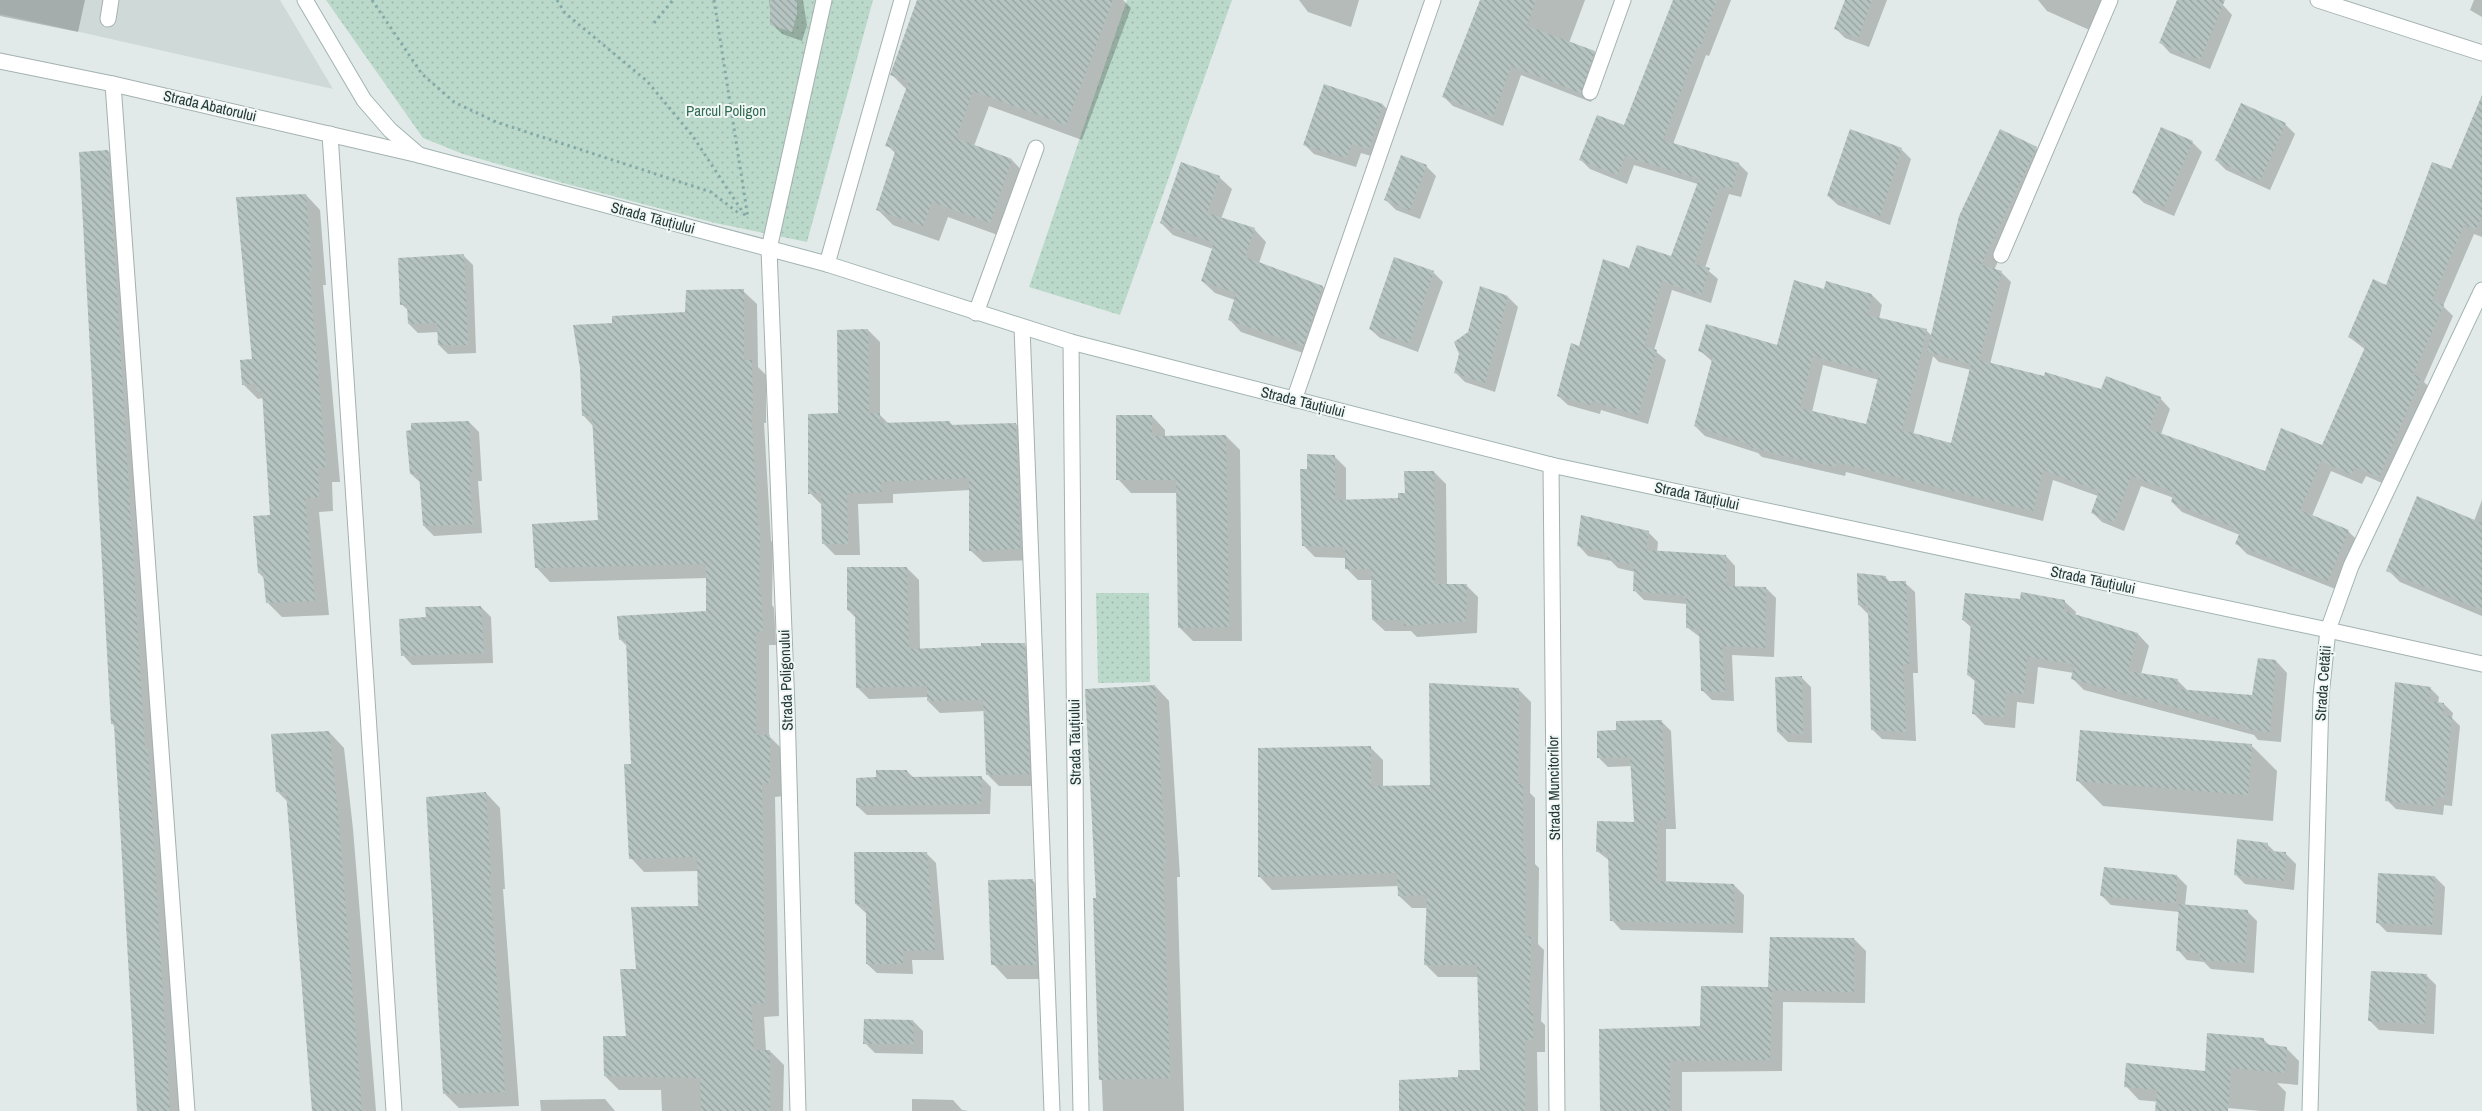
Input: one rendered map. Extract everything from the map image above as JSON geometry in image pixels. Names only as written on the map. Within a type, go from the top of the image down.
[{"type":"street","points":[[108,19],[112,0]]},
{"type":"street","name":"Strada Tăuțiului","points":[[305,0],[364,100],[390,130],[419,155],[826,264],[1071,342],[1551,465],[2482,664]]},
{"type":"street","name":"Strada Poligonului","points":[[798,1111],[788,706],[769,249],[824,0]]},
{"type":"street","points":[[826,264],[902,0]]},
{"type":"street","points":[[1294,400],[1433,0]]},
{"type":"street","points":[[1590,92],[1622,0]]},
{"type":"street","points":[[2000,255],[2110,0]]},
{"type":"street","points":[[2318,0],[2482,53]]},
{"type":"street","name":"Strada Abatorului","points":[[0,61],[113,84],[419,155]]},
{"type":"street","points":[[113,84],[187,1111]]},
{"type":"street","points":[[330,134],[394,1111]]},
{"type":"street","points":[[976,313],[1036,148]]},
{"type":"street","name":"Strada Cetății","points":[[2310,1111],[2321,696],[2328,630],[2351,566],[2482,290]]},
{"type":"street","points":[[1022,327],[1052,1111]]},
{"type":"street","name":"Strada Tăuțiului","points":[[1071,342],[1081,1111]]},
{"type":"street","name":"Strada Muncitorilor","points":[[1551,465],[1557,1111]]},
{"type":"path","points":[[372,0],[422,74],[454,102],[496,122],[711,192],[748,220]]},
{"type":"path","points":[[557,0],[565,13],[647,81],[692,135],[769,249]]},
{"type":"path","points":[[654,23],[673,0]]},
{"type":"path","points":[[714,0],[748,220]]},
{"type":"shaded area","points":[[0,0],[280,0],[333,89],[0,14]]},
{"type":"green space","name":"Parcul Poligon","points":[[326,0],[873,0],[807,242],[715,223],[567,184],[463,154],[423,138]]},
{"type":"green space","points":[[1127,0],[1232,0],[1120,315],[1029,287]]},
{"type":"green space","points":[[1096,593],[1149,593],[1150,682],[1098,683]]},
{"type":"building","points":[[770,0],[797,0],[797,14],[792,32],[770,25]]},
{"type":"building","points":[[917,0],[1113,0],[1066,125],[973,91],[956,138],[1012,159],[990,223],[932,202],[923,226],[876,210],[896,149],[885,146],[909,81],[890,75]]},
{"type":"building","points":[[1480,0],[1536,0],[1527,26],[1595,51],[1581,93],[1511,66],[1493,117],[1442,97]]},
{"type":"building","points":[[1673,0],[1717,0],[1700,48],[1697,47],[1663,140],[1739,163],[1732,189],[1720,186],[1694,264],[1710,268],[1701,295],[1662,281],[1644,346],[1657,350],[1638,415],[1592,401],[1591,405],[1557,396],[1571,343],[1579,346],[1603,259],[1629,268],[1637,245],[1671,256],[1699,179],[1625,156],[1618,175],[1579,160],[1597,115],[1624,125]]},
{"type":"building","points":[[1845,0],[1872,0],[1858,38],[1834,29]]},
{"type":"building","points":[[2177,0],[2225,0],[2200,60],[2159,43]]},
{"type":"building","points":[[1324,84],[1383,104],[1369,149],[1352,144],[1346,158],[1303,145]]},
{"type":"building","points":[[2482,95],[2482,216],[2476,229],[2464,225],[2432,300],[2444,305],[2413,374],[2421,378],[2379,477],[2355,467],[2352,475],[2321,461],[2300,510],[2349,530],[2328,581],[2235,544],[2240,532],[2232,529],[2233,527],[2171,502],[2174,492],[2131,476],[2114,522],[2091,513],[2099,491],[2043,470],[2033,511],[1836,462],[1835,467],[1789,457],[1750,447],[1751,445],[1694,426],[1713,356],[1698,351],[1706,324],[1777,345],[1794,280],[1824,289],[1826,281],[1872,294],[1868,315],[1927,329],[1902,430],[1951,443],[1971,364],[1927,352],[1959,216],[2000,129],[2037,147],[1981,265],[2002,271],[1979,360],[2044,376],[2045,372],[2101,389],[2106,376],[2161,397],[2149,429],[2265,471],[2281,428],[2322,445],[2366,345],[2348,337],[2373,279],[2386,285],[2432,162],[2451,169]],"holes":[[[1813,356],[1879,374],[1866,424],[1800,408]]]},
{"type":"building","points":[[2241,103],[2286,123],[2260,181],[2215,160]]},
{"type":"building","points":[[2161,127],[2193,141],[2164,207],[2132,193]]},
{"type":"building","points":[[1850,129],[1902,148],[1880,216],[1827,196]]},
{"type":"building","points":[[108,150],[145,749],[148,749],[170,1111],[137,1111],[114,724],[111,724],[79,152]]},
{"type":"building","points":[[1401,155],[1427,165],[1410,210],[1384,200]]},
{"type":"building","points":[[1181,162],[1220,176],[1207,213],[1255,228],[1245,257],[1323,286],[1303,346],[1228,320],[1236,293],[1201,281],[1214,243],[1160,223]]},
{"type":"building","points":[[306,194],[312,271],[309,271],[326,467],[318,468],[319,497],[305,498],[315,601],[266,603],[263,573],[258,573],[253,516],[270,515],[262,391],[257,392],[256,384],[242,385],[240,360],[252,359],[236,197]]},
{"type":"building","points":[[464,254],[468,345],[438,345],[437,323],[408,324],[407,304],[400,305],[398,258]]},
{"type":"building","points":[[1394,257],[1434,271],[1409,343],[1369,329]]},
{"type":"building","points":[[1480,286],[1508,296],[1485,383],[1454,373],[1459,354],[1454,342],[1468,332]]},
{"type":"building","points":[[744,289],[744,360],[752,360],[753,409],[751,409],[758,528],[760,528],[759,593],[761,592],[763,631],[756,632],[756,735],[770,735],[770,783],[762,783],[765,1003],[751,1004],[754,1050],[770,1050],[770,1111],[701,1111],[700,1078],[604,1076],[603,1036],[626,1036],[620,969],[636,969],[631,907],[698,906],[697,857],[629,859],[624,764],[631,764],[626,639],[619,640],[617,616],[706,611],[706,564],[535,568],[532,524],[598,520],[592,416],[582,416],[580,368],[573,325],[612,323],[612,316],[685,312],[686,290]]},
{"type":"building","points":[[868,329],[869,413],[880,413],[880,423],[950,421],[950,425],[1016,423],[1020,549],[969,551],[969,478],[881,482],[882,492],[847,493],[848,544],[822,544],[821,493],[808,494],[808,414],[838,413],[837,330]]},
{"type":"building","points":[[1116,415],[1152,415],[1152,436],[1226,435],[1229,627],[1178,628],[1176,480],[1116,480]]},
{"type":"building","points":[[469,421],[473,472],[469,472],[473,524],[423,526],[419,474],[410,474],[406,431],[411,430],[411,423]]},
{"type":"building","points":[[1307,454],[1335,455],[1335,500],[1398,498],[1398,493],[1405,493],[1404,471],[1434,471],[1435,584],[1467,584],[1466,621],[1404,626],[1404,620],[1372,620],[1371,569],[1345,569],[1345,547],[1302,546],[1300,469],[1307,469]]},
{"type":"building","points":[[2417,496],[2482,523],[2482,610],[2386,571]]},
{"type":"building","points":[[1581,515],[1649,531],[1646,550],[1726,555],[1726,586],[1766,587],[1765,648],[1722,646],[1725,692],[1701,691],[1699,629],[1686,628],[1686,596],[1633,591],[1634,565],[1607,559],[1607,553],[1577,546]]},
{"type":"building","points":[[847,567],[907,567],[909,649],[981,646],[981,643],[1025,643],[1030,774],[986,775],[983,700],[927,701],[927,686],[856,688],[855,610],[847,610]]},
{"type":"building","points":[[1857,573],[1886,576],[1886,581],[1906,581],[1909,664],[1903,664],[1906,732],[1871,730],[1868,606],[1858,605]]},
{"type":"building","points":[[2021,592],[2065,600],[2064,611],[2138,633],[2128,671],[2178,679],[2176,689],[2252,695],[2258,658],[2276,660],[2270,732],[2246,729],[2246,726],[2071,679],[2074,664],[2027,657],[2024,694],[2006,692],[2004,717],[1972,714],[1975,677],[1967,675],[1971,621],[1962,620],[1965,593],[2020,599]]},
{"type":"building","points":[[481,606],[484,653],[401,656],[399,619],[426,617],[425,607]]},
{"type":"building","points":[[1802,676],[1803,734],[1777,732],[1775,677]]},
{"type":"building","points":[[2395,682],[2431,687],[2429,701],[2444,703],[2443,715],[2452,716],[2444,798],[2436,797],[2435,806],[2385,801]]},
{"type":"building","points":[[1429,683],[1519,688],[1518,784],[1523,784],[1523,854],[1526,854],[1525,937],[1531,936],[1529,1011],[1533,1011],[1533,1040],[1525,1040],[1525,1111],[1399,1111],[1399,1080],[1458,1077],[1458,1070],[1480,1070],[1477,965],[1424,965],[1427,895],[1398,896],[1397,873],[1258,877],[1258,748],[1371,746],[1371,786],[1430,785]]},
{"type":"building","points":[[1155,685],[1166,863],[1163,863],[1170,1078],[1099,1080],[1093,898],[1096,898],[1085,689]]},
{"type":"building","points":[[1662,720],[1666,820],[1657,820],[1657,881],[1734,884],[1734,924],[1610,921],[1608,852],[1596,852],[1597,821],[1634,822],[1630,757],[1597,758],[1597,731],[1616,730],[1616,721]]},
{"type":"building","points":[[2080,730],[2252,744],[2248,795],[2076,781]]},
{"type":"building","points":[[329,731],[338,812],[362,1111],[312,1111],[286,792],[276,792],[271,734]]},
{"type":"building","points":[[876,770],[907,770],[907,777],[982,776],[981,804],[856,806],[856,778],[876,777]]},
{"type":"building","points":[[486,792],[491,875],[489,875],[505,1092],[443,1094],[426,797]]},
{"type":"building","points":[[2237,839],[2268,843],[2267,851],[2286,852],[2284,881],[2234,875]]},
{"type":"building","points":[[854,852],[927,852],[935,950],[903,951],[903,964],[866,964],[866,904],[855,904]]},
{"type":"building","points":[[2104,867],[2177,875],[2176,903],[2100,896]]},
{"type":"building","points":[[2378,873],[2435,876],[2432,926],[2376,923]]},
{"type":"building","points":[[1033,879],[1036,965],[991,965],[988,880]]},
{"type":"building","points":[[2179,904],[2248,910],[2245,963],[2200,960],[2200,953],[2176,951]]},
{"type":"building","points":[[1770,937],[1854,938],[1854,992],[1772,990],[1770,1060],[1670,1061],[1670,1111],[1600,1111],[1599,1029],[1700,1026],[1701,986],[1768,987]]},
{"type":"building","points":[[2371,971],[2427,974],[2425,1024],[2368,1021]]},
{"type":"building","points":[[864,1019],[913,1020],[914,1044],[863,1044]]},
{"type":"building","points":[[2207,1033],[2264,1038],[2264,1044],[2287,1047],[2285,1073],[2231,1068],[2228,1111],[2155,1111],[2157,1090],[2124,1087],[2126,1063],[2205,1071]]}]
